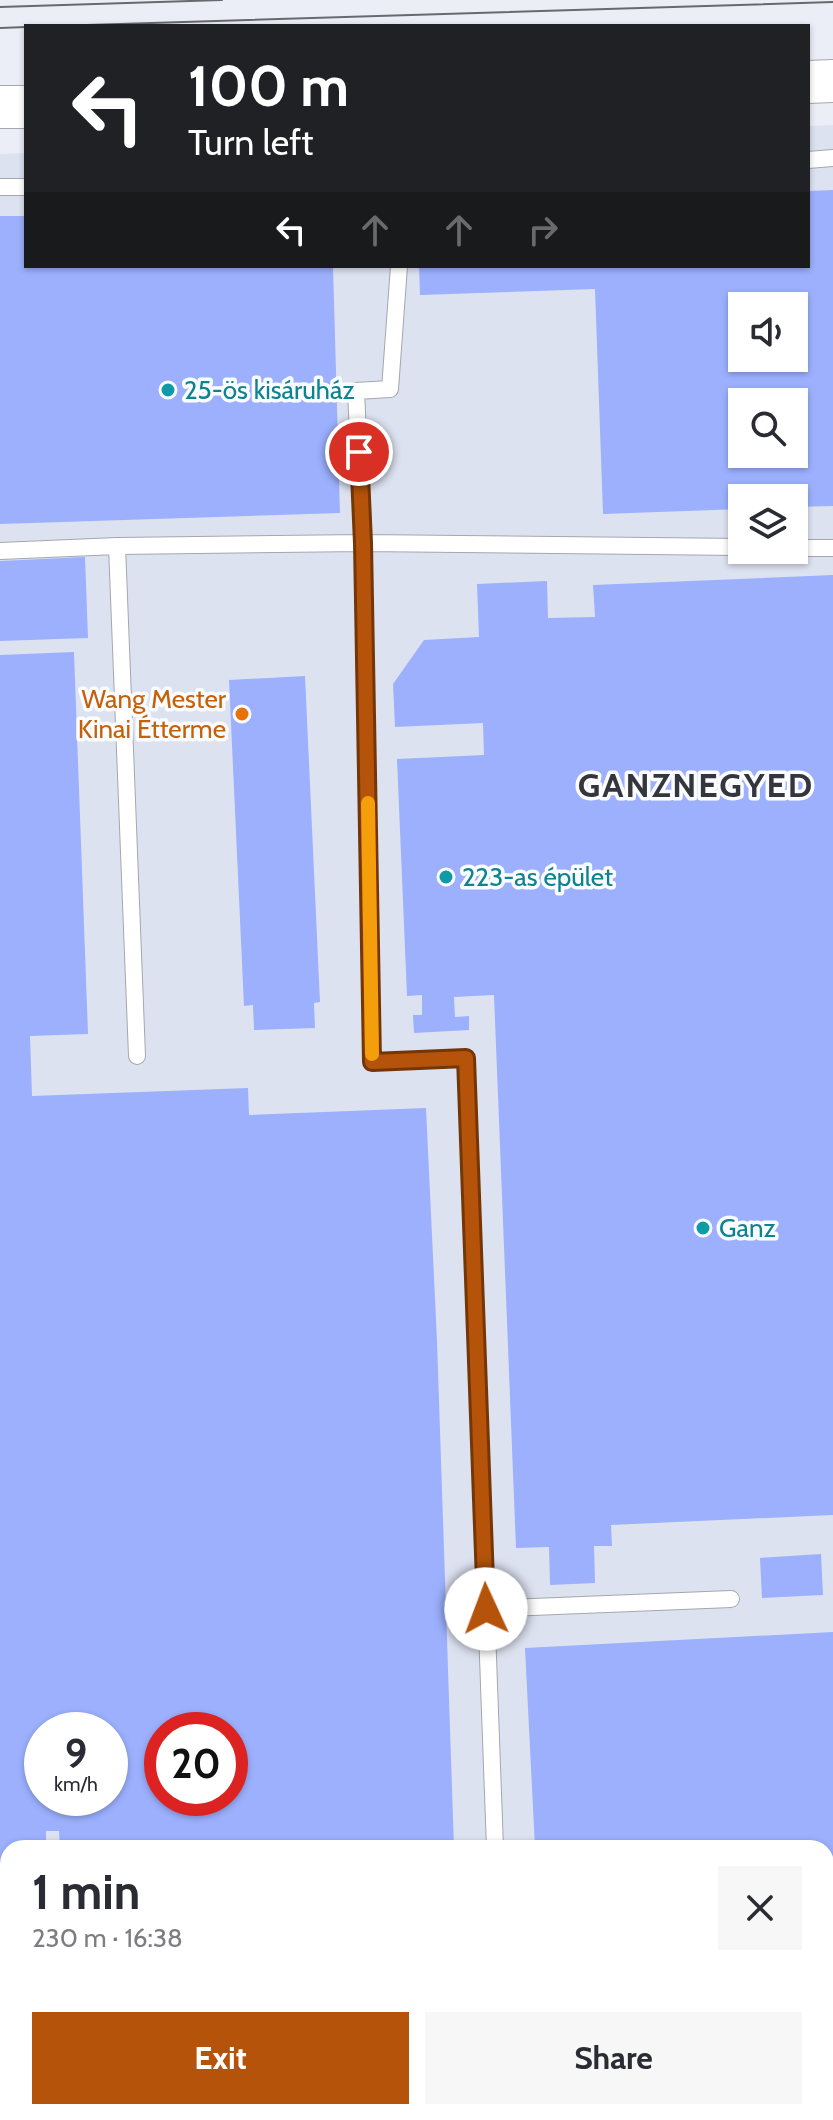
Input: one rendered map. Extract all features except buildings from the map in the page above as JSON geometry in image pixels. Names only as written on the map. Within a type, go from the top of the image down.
[{"type":"main road","points":[[810,82],[833,81]]},
{"type":"main road","points":[[0,107],[24,107]]},
{"type":"lane","points":[[810,160],[833,158]]},
{"type":"lane","points":[[0,187],[24,187]]},
{"type":"lane","points":[[399,268],[390,389],[356,391],[363,543],[372,1062],[466,1058],[495,1840]]},
{"type":"lane","points":[[0,551],[117,546],[363,543],[728,547]]},
{"type":"lane","points":[[117,546],[137,1056]]},
{"type":"lane","points":[[808,548],[833,548]]},
{"type":"lane","points":[[486,1609],[731,1599]]},
{"type":"shaded area","points":[[833,125],[833,1840],[0,1840],[0,154],[24,153],[24,268],[810,268],[810,126]]},
{"type":"tram line","points":[[0,7],[222,0]]},
{"type":"tram line","points":[[120,24],[833,2]]},
{"type":"tram line","points":[[0,28],[24,27]]},
{"type":"slow traffic","points":[[368,803],[372,1054]]},
{"type":"place","name":"25-ös kisáruház","points":[[168,390]]},
{"type":"place","name":"Wang Mester Kinai Étterme","points":[[242,714]]},
{"type":"place","name":"223-as épület","points":[[446,877]]},
{"type":"place","name":"Ganz","points":[[703,1228]]},
{"type":"district","name":"GANZNEGYED","points":[[696,785]]},
{"type":"route","points":[[359,452],[372,1062],[466,1058],[486,1609]]}]
